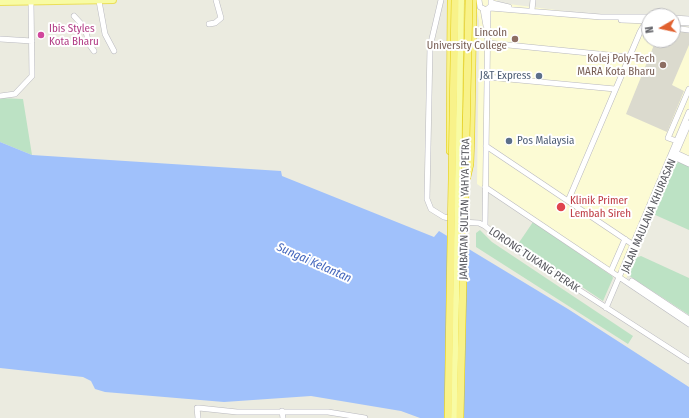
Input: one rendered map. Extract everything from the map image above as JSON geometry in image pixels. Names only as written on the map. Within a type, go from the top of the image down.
[{"type":"highway","points":[[451,0],[449,133],[452,186]]},
{"type":"highway","name":"JAMBATAN SULTAN YAHYA PETRA","points":[[448,418],[455,0]]},
{"type":"highway","name":"JAMBATAN SULTAN YAHYA PETRA","points":[[460,418],[469,0]]},
{"type":"highway","points":[[465,186],[470,164],[473,0]]},
{"type":"main road","points":[[0,2],[112,0]]},
{"type":"main road","name":"JAMBATAN SULTAN YAHYA PETRA","points":[[454,418],[461,0]]},
{"type":"street","points":[[209,24],[215,23],[221,18],[216,0]]},
{"type":"street","name":"LORONG TUKANG PERAK","points":[[441,0],[430,47],[428,199],[431,209],[444,217],[467,223],[479,223],[485,226],[503,241],[689,361]]},
{"type":"street","points":[[479,0],[479,5],[641,21]]},
{"type":"street","points":[[532,10],[533,0]]},
{"type":"street","points":[[99,1],[105,34],[114,51]]},
{"type":"street","points":[[0,96],[15,94],[30,79],[32,72],[32,41],[28,2]]},
{"type":"street","points":[[485,226],[489,6]]},
{"type":"street","points":[[74,16],[85,28],[89,44],[94,51]]},
{"type":"street","points":[[612,18],[641,17]]},
{"type":"street","points":[[568,201],[640,32],[636,24],[630,20]]},
{"type":"street","points":[[0,39],[32,41]]},
{"type":"street","points":[[488,43],[629,57]]},
{"type":"street","points":[[487,77],[615,89]]},
{"type":"street","points":[[677,141],[668,138],[689,89]]},
{"type":"street","name":"JALAN MAULANA KHURASAN","points":[[634,246],[689,112]]},
{"type":"street","name":"JALAN MAULANA KHURASAN","points":[[608,308],[619,275],[634,246],[689,123]]},
{"type":"street","points":[[486,146],[634,246]]},
{"type":"street","points":[[675,155],[689,159]]},
{"type":"street","points":[[675,155],[689,164]]},
{"type":"street","points":[[485,187],[689,319]]},
{"type":"street","points":[[619,275],[625,239]]},
{"type":"street","points":[[619,275],[689,324]]},
{"type":"street","points":[[198,418],[197,408],[223,412],[282,411],[309,415],[365,418]]},
{"type":"street","points":[[282,411],[283,418]]},
{"type":"street","points":[[223,412],[223,418]]},
{"type":"shaded area","points":[[475,0],[496,0],[501,3],[641,21],[641,48],[681,48],[681,26],[689,27],[689,166],[674,163],[624,284],[477,184],[479,21]]},
{"type":"shaded area","name":"Kolej Poly-Tech MARA Kota Bharu","points":[[681,30],[689,31],[689,45],[672,85],[684,91],[667,132],[626,114],[653,48],[681,48]]},
{"type":"shaded area","points":[[0,98],[23,99],[32,155],[0,142]]},
{"type":"shaded area","points":[[679,162],[689,166],[689,230],[653,214],[674,163]]},
{"type":"shaded area","points":[[533,222],[612,276],[613,278],[603,301],[518,244]]},
{"type":"shaded area","points":[[480,230],[492,242],[633,336],[628,344],[476,247],[476,233]]},
{"type":"shaded area","points":[[641,256],[689,278],[689,315],[628,275],[635,258]]},
{"type":"water","name":"Sungai Kelantan","points":[[0,142],[32,155],[281,171],[282,176],[434,237],[439,231],[568,309],[689,387],[689,418],[420,418],[401,411],[311,396],[224,402],[105,392],[95,389],[91,381],[83,377],[0,368]]},
{"type":"place","name":"Ibis Styles Kota Bharu","points":[[41,35]]},
{"type":"place","name":"Lincoln University College","points":[[515,39]]},
{"type":"place","name":"Kolej Poly-Tech MARA Kota Bharu","points":[[663,65]]},
{"type":"place","name":"J&T Express","points":[[539,76]]},
{"type":"place","name":"Pos Malaysia","points":[[509,141]]},
{"type":"place","name":"Klinik Primer Lembah Sireh","points":[[561,207]]}]
